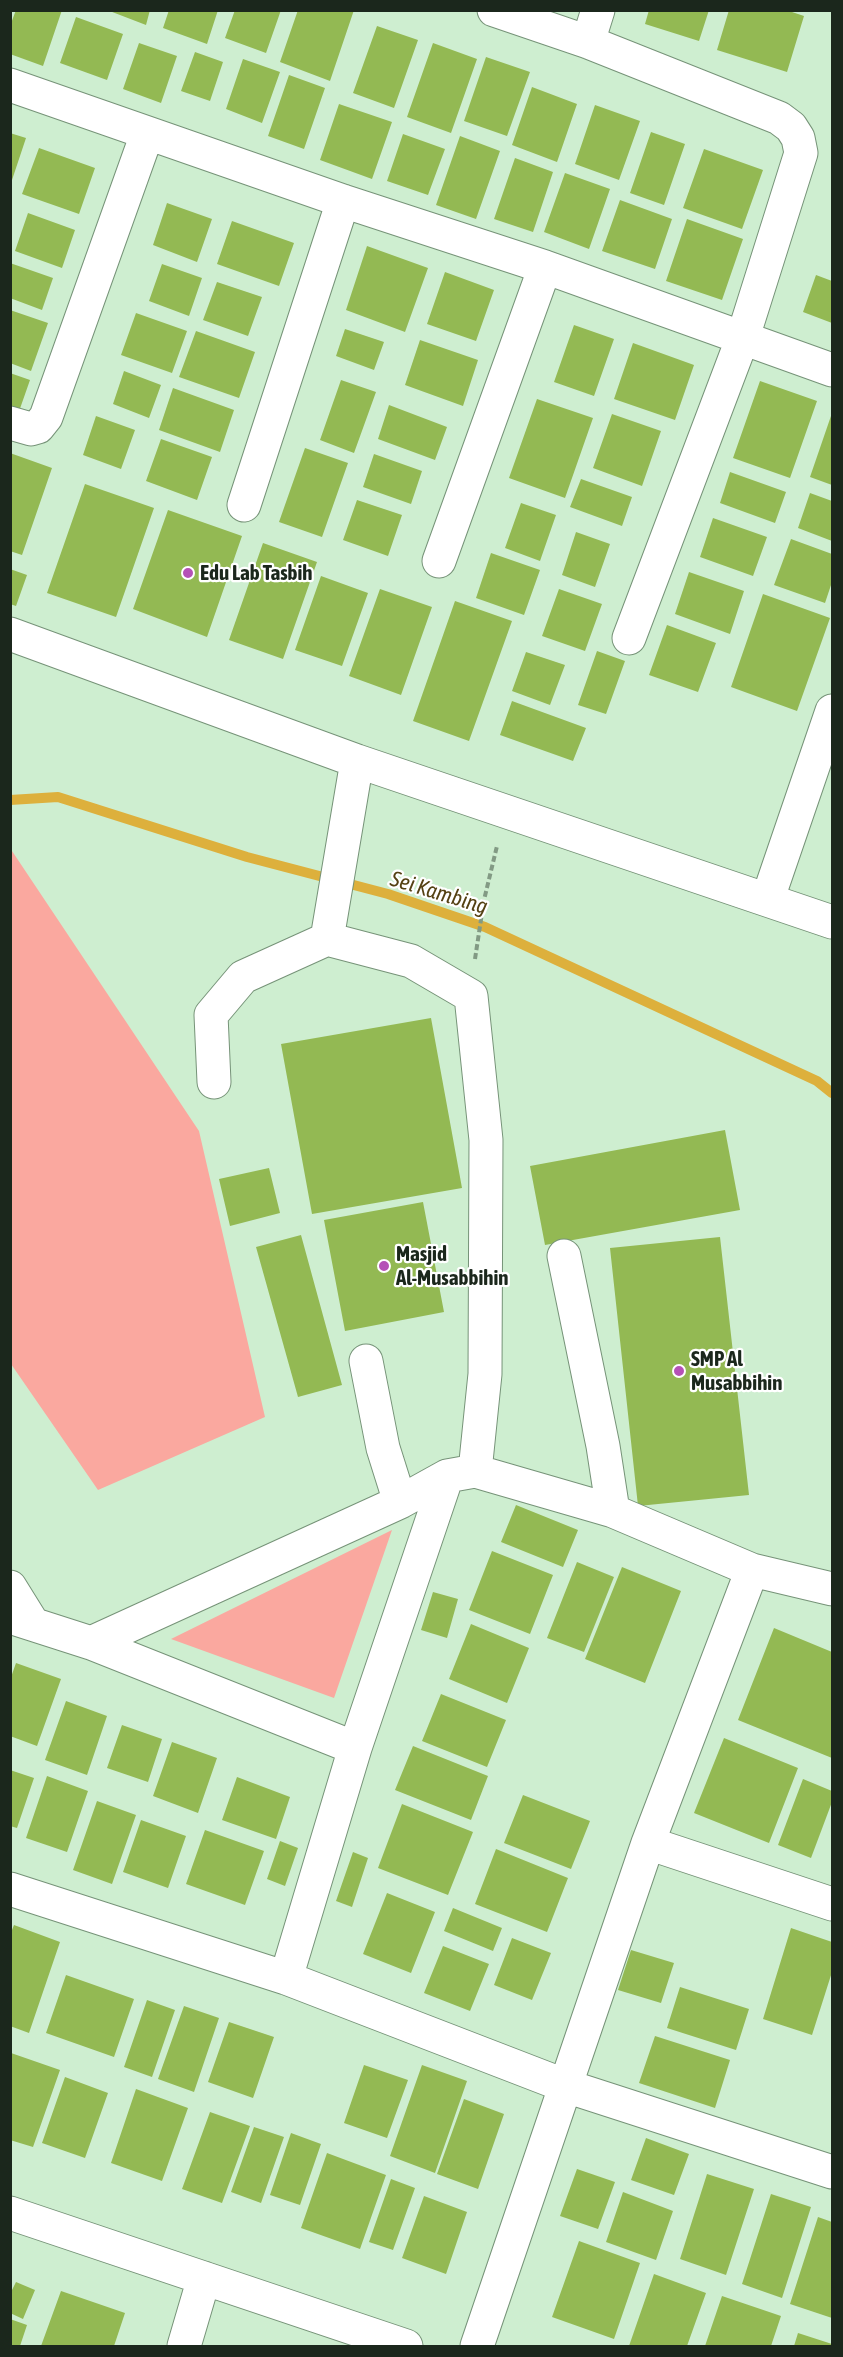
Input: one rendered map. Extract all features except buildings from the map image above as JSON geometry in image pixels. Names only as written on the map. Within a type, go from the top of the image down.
[{"type":"street","points":[[494,10],[588,42],[779,118],[791,127],[798,138],[801,153],[743,337],[629,638]]},
{"type":"street","points":[[588,42],[598,10]]},
{"type":"street","points":[[10,85],[343,201],[545,267],[832,370]]},
{"type":"street","points":[[10,423],[31,429],[38,427],[46,417],[147,134]]},
{"type":"street","points":[[244,505],[343,201]]},
{"type":"street","points":[[439,561],[545,267]]},
{"type":"street","points":[[10,634],[357,761],[768,898],[832,922]]},
{"type":"street","points":[[768,898],[832,711]]},
{"type":"street","points":[[214,1082],[211,1015],[243,977],[328,928],[357,761]]},
{"type":"street","points":[[286,1978],[355,1748],[461,1473],[485,1374],[486,1140],[471,996],[411,961],[328,928]]},
{"type":"street","points":[[564,1256],[603,1446],[613,1511]]},
{"type":"street","points":[[366,1361],[383,1448],[400,1502]]},
{"type":"street","points":[[91,1643],[461,1473],[613,1511],[752,1570],[832,1589]]},
{"type":"street","points":[[477,2346],[648,1843],[752,1570]]},
{"type":"street","points":[[10,1587],[22,1620],[91,1643],[355,1748]]},
{"type":"street","points":[[648,1843],[832,1904]]},
{"type":"street","points":[[10,1889],[286,1978],[566,2086],[832,2172]]},
{"type":"street","points":[[10,2213],[406,2346]]},
{"type":"street","points":[[184,2346],[204,2278]]},
{"type":"path","points":[[474,965],[484,900],[506,810]]},
{"type":"shaded area","points":[[10,848],[199,1131],[265,1417],[98,1490],[11,1364]]},
{"type":"shaded area","points":[[392,1530],[334,1698],[171,1639]]},
{"type":"waterway","name":"Sei Kambing","points":[[10,800],[58,797],[247,857],[388,894],[485,927],[817,1081],[832,1093]]},
{"type":"place","name":"Edu Lab Tasbih","points":[[188,573]]},
{"type":"place","name":"Masjid Al-Musabbihin","points":[[384,1266]]},
{"type":"place","name":"SMP Al Musabbihin","points":[[679,1371]]}]
